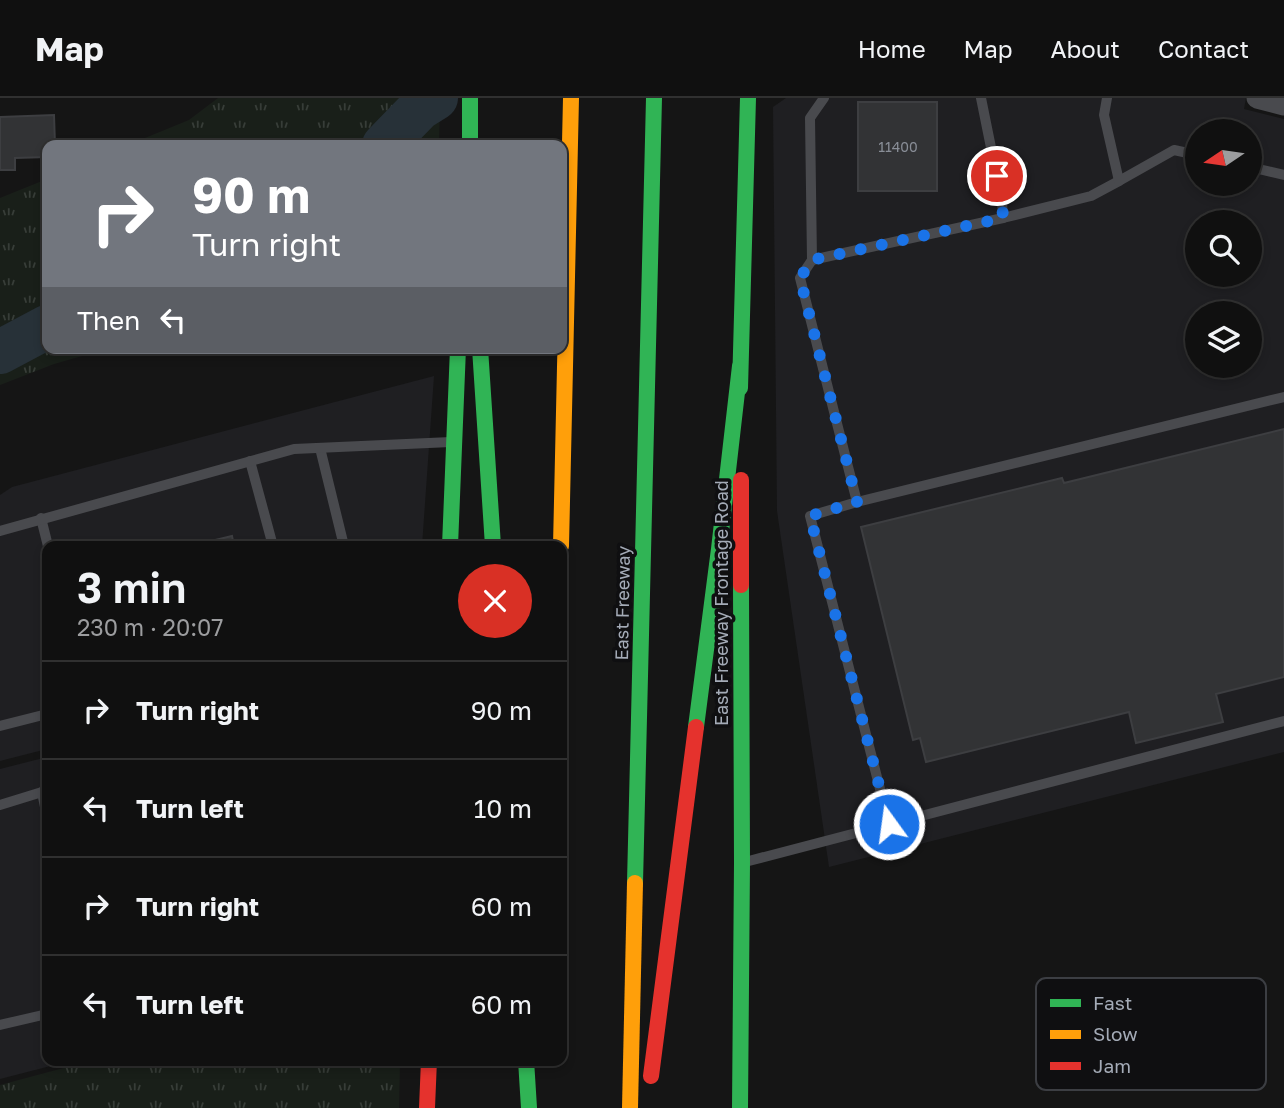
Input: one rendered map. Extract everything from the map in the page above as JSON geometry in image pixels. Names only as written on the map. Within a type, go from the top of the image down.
[{"type":"main road","points":[[470,98],[470,140]]},
{"type":"main road","points":[[567,270],[571,98]]},
{"type":"main road","name":"East Freeway","points":[[630,1108],[654,98]]},
{"type":"main road","name":"East Freeway Frontage Road","points":[[740,1108],[740,366],[748,98]]},
{"type":"main road","points":[[450,541],[458,354]]},
{"type":"main road","points":[[480,354],[493,541]]},
{"type":"main road","points":[[561,541],[565,354]]},
{"type":"main road","points":[[649,1094],[740,366]]},
{"type":"main road","points":[[427,1108],[429,1066]]},
{"type":"main road","points":[[526,1066],[529,1108]]},
{"type":"street","points":[[1257,98],[1284,105]]},
{"type":"lane","points":[[824,98],[810,118],[812,260],[800,278],[857,502]]},
{"type":"lane","points":[[981,98],[1003,218]]},
{"type":"lane","points":[[1107,98],[1104,115],[1119,181]]},
{"type":"lane","points":[[812,260],[1091,196],[1174,150],[1185,152]]},
{"type":"lane","points":[[1262,170],[1284,175]]},
{"type":"lane","points":[[889,824],[810,516],[857,502],[1284,397]]},
{"type":"lane","points":[[0,531],[294,449],[454,442]]},
{"type":"lane","points":[[320,448],[343,541]]},
{"type":"lane","points":[[250,461],[272,541]]},
{"type":"lane","points":[[41,518],[47,541]]},
{"type":"lane","points":[[0,726],[42,715]]},
{"type":"lane","points":[[742,863],[1284,721]]},
{"type":"lane","points":[[0,805],[42,792]]},
{"type":"lane","points":[[0,1025],[42,1015]]},
{"type":"shaded area","points":[[786,98],[1246,98],[1244,109],[1284,119],[1284,752],[829,867],[777,511],[773,107]]},
{"type":"shaded area","points":[[434,376],[422,541],[42,541],[42,750],[0,761],[0,495],[12,487]]},
{"type":"shaded area","points":[[42,758],[42,1066],[51,1066],[0,1079],[0,769]]},
{"type":"green space","points":[[218,98],[440,98],[439,140],[140,140],[189,120]]},
{"type":"green space","points":[[42,181],[42,354],[89,354],[0,385],[0,198]]},
{"type":"green space","points":[[71,1066],[400,1066],[399,1108],[0,1108],[0,1085]]},
{"type":"building","points":[[858,102],[937,102],[937,191],[858,191]]},
{"type":"building","points":[[54,115],[55,140],[42,140],[42,157],[15,158],[15,170],[0,170],[0,117]]},
{"type":"building","points":[[1284,429],[1284,677],[1216,694],[1223,722],[1136,743],[1129,712],[926,762],[920,738],[913,740],[861,527],[1062,478],[1064,483]]},
{"type":"building","points":[[232,536],[233,541],[211,541]]},
{"type":"waterway","points":[[389,140],[420,108],[436,98]]},
{"type":"waterway","points":[[0,352],[42,330]]},
{"type":"traffic: fast","points":[[470,98],[470,140]]},
{"type":"traffic: fast","points":[[635,883],[654,98]]},
{"type":"traffic: fast","points":[[740,388],[748,98]]},
{"type":"traffic: fast","points":[[450,541],[458,354]]},
{"type":"traffic: fast","points":[[480,354],[493,541]]},
{"type":"traffic: fast","points":[[696,727],[740,366]]},
{"type":"traffic: fast","points":[[740,1108],[741,585]]},
{"type":"traffic: fast","points":[[526,1066],[529,1108]]},
{"type":"traffic: slow","points":[[567,277],[571,98]]},
{"type":"traffic: slow","points":[[561,541],[565,354]]},
{"type":"traffic: slow","points":[[630,1108],[635,883]]},
{"type":"traffic: jam","points":[[741,480],[741,585]]},
{"type":"traffic: jam","points":[[651,1076],[696,727]]},
{"type":"traffic: jam","points":[[427,1108],[429,1066]]},
{"type":"route","points":[[889,824],[810,516],[857,502],[800,278],[812,260],[1003,218],[997,176]]}]
